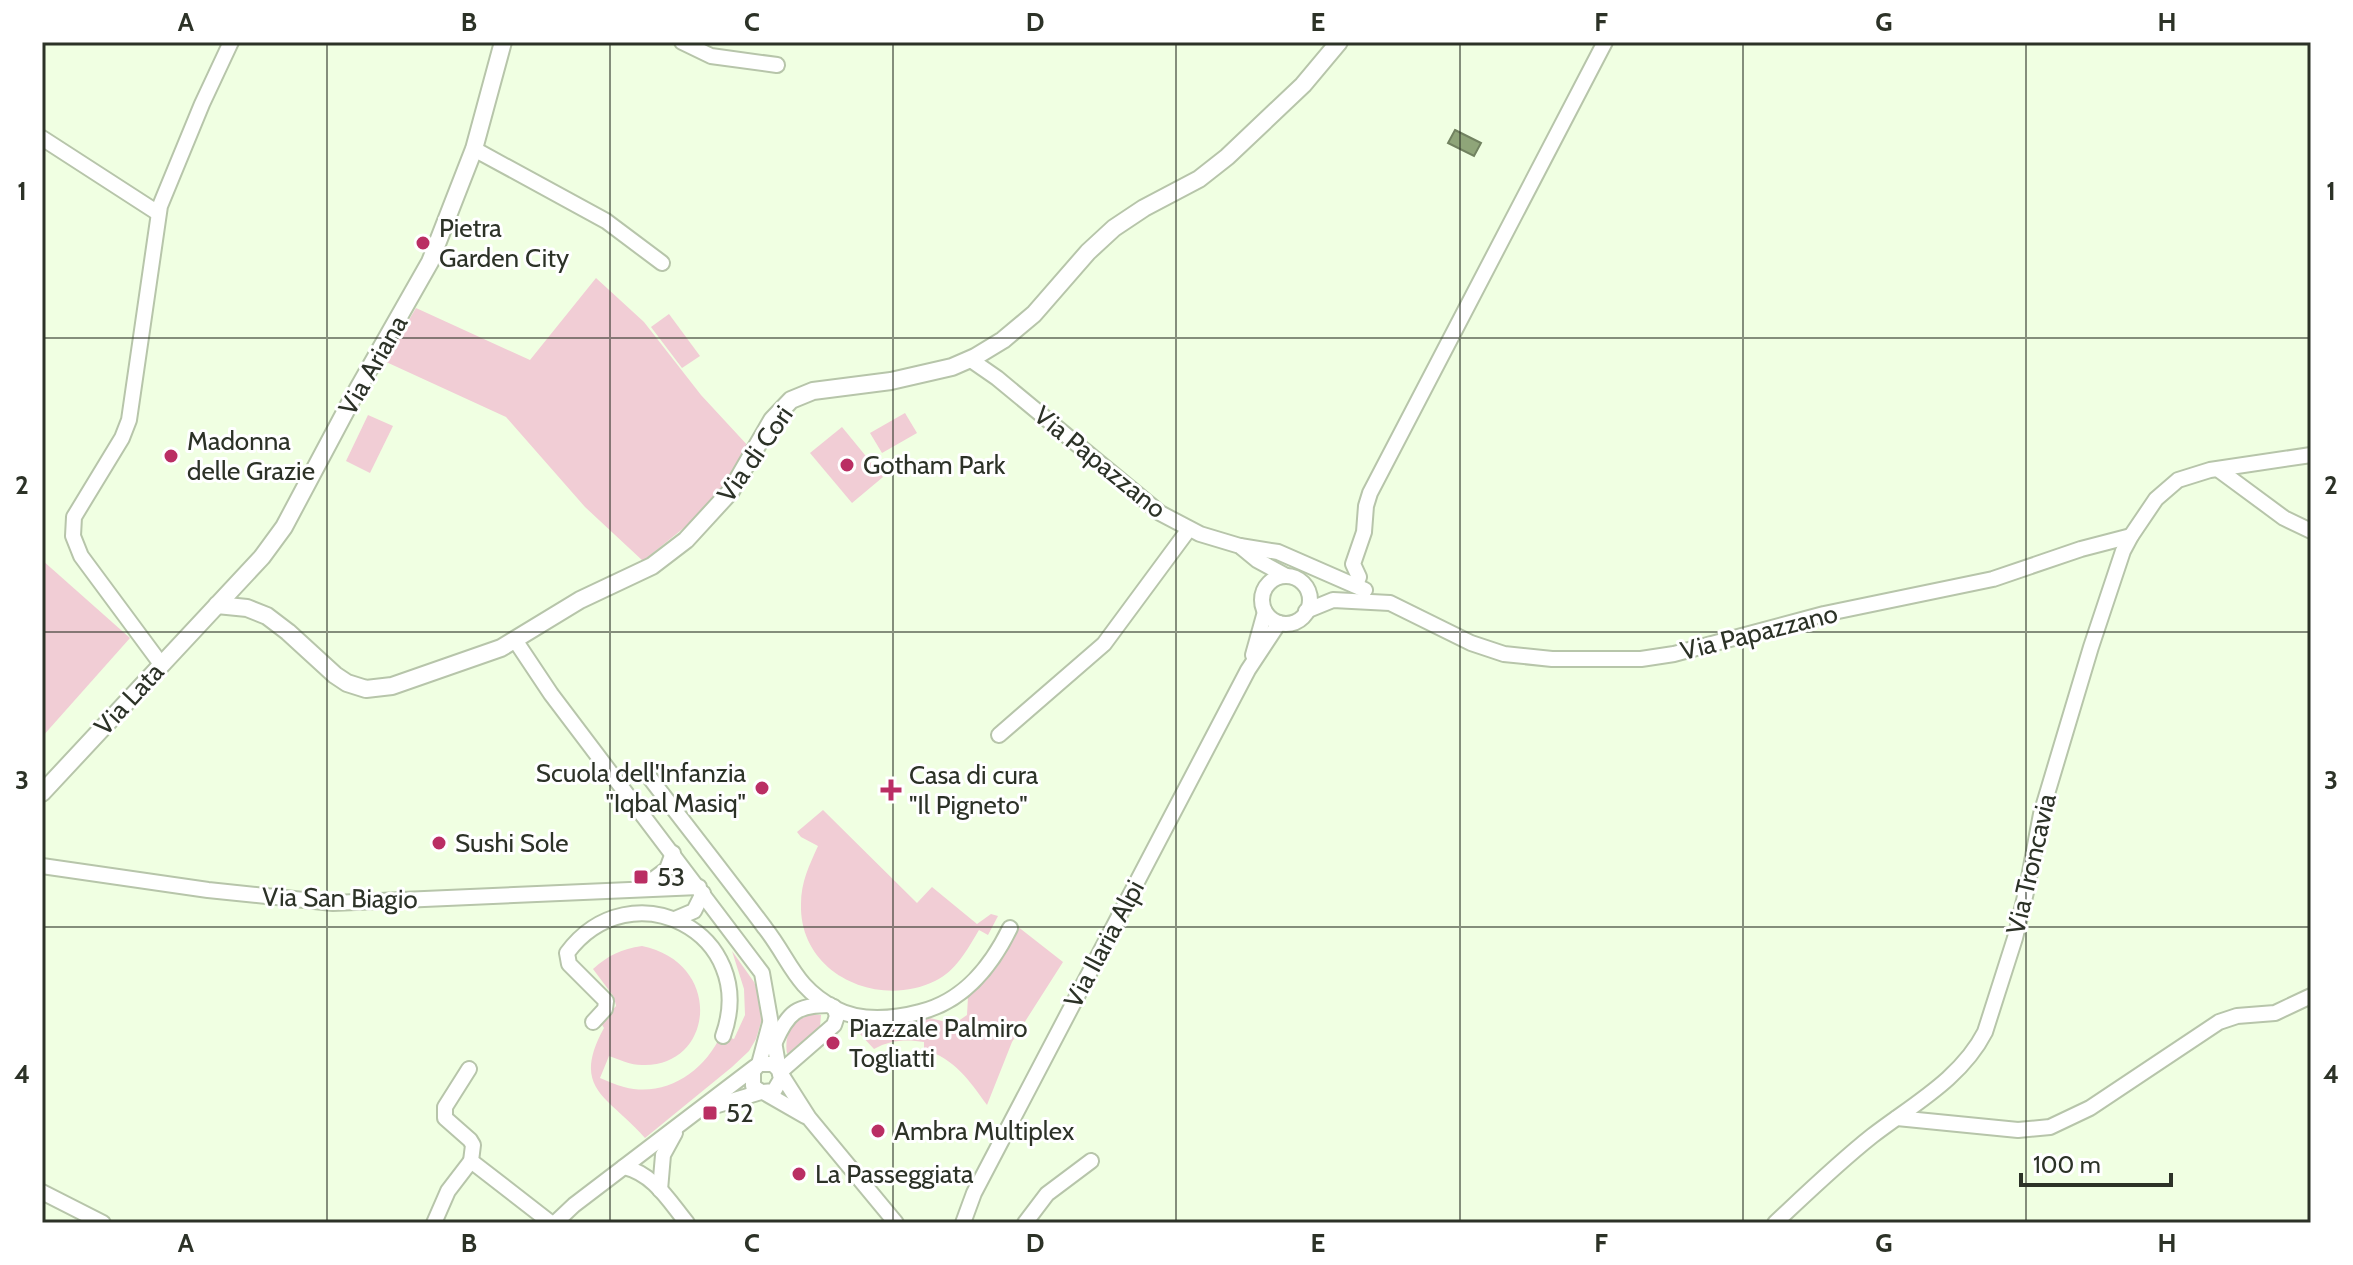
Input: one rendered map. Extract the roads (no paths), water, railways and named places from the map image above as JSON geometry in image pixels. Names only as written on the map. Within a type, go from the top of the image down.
[{"type":"main road","name":"Via Ariana","points":[[217,605],[262,557],[284,527],[355,393],[422,278],[474,149],[503,42]]},
{"type":"main road","name":"Via di Cori","points":[[217,605],[247,608],[267,616],[335,675],[366,689],[397,685],[486,654],[515,640],[580,600],[647,568],[680,546],[726,497],[772,420],[791,400],[813,391],[903,378],[971,360],[1003,340],[1031,317],[1088,252],[1114,228],[1199,179],[1221,162],[1303,85],[1339,42]]},
{"type":"main road","name":"Via Lata","points":[[42,793],[217,605]]},
{"type":"street","points":[[161,664],[81,556],[72,532],[80,504],[122,438],[129,420],[158,213],[198,111],[231,42]]},
{"type":"street","points":[[682,42],[711,56],[777,65]]},
{"type":"street","points":[[1356,585],[1359,577],[1353,564],[1364,532],[1370,493],[1605,42]]},
{"type":"street","points":[[42,138],[158,213]]},
{"type":"street","points":[[474,149],[599,217],[662,263]]},
{"type":"street","name":"Via Papazzano","points":[[971,360],[1150,505],[1189,529],[1221,542],[1278,552],[1356,585],[1475,645],[1504,654],[1552,659],[1641,659],[1674,654],[1802,619],[1993,579],[2081,549],[2131,536]]},
{"type":"street","name":"Via Troncavia","points":[[1775,1223],[1834,1168],[1946,1081],[1970,1056],[1985,1032],[2015,938],[2041,814],[2087,660],[2123,551],[2156,499],[2178,480],[2311,455]]},
{"type":"street","points":[[2219,470],[2284,518],[2311,531]]},
{"type":"street","points":[[999,735],[1104,644],[1189,529]]},
{"type":"street","name":"Via Papazzano","points":[[1240,546],[1257,560],[1286,576]]},
{"type":"street","points":[[1257,560],[1262,596],[1265,612],[1279,623],[1295,621],[1306,611],[1309,597],[1303,584],[1286,576],[1273,579],[1262,596]]},
{"type":"street","name":"Via Papazzano","points":[[1303,584],[1333,600],[1390,603]]},
{"type":"street","name":"Via Papazzano","points":[[1306,611],[1333,600]]},
{"type":"street","name":"Via Ilaria Alpi","points":[[1248,670],[1265,612]]},
{"type":"street","name":"Via Ilaria Alpi","points":[[963,1222],[972,1197],[1034,1076],[1248,670],[1279,623]]},
{"type":"street","points":[[515,640],[551,694],[762,973],[780,1072],[778,1088],[691,1116],[664,1151],[660,1190]]},
{"type":"street","points":[[650,778],[774,940],[805,986],[832,1006],[858,1016],[882,1017],[921,1012],[949,1002],[979,976],[1010,928]]},
{"type":"street","points":[[649,822],[671,806]]},
{"type":"street","points":[[640,888],[664,873],[673,853]]},
{"type":"street","name":"Via San Biagio","points":[[42,866],[208,890],[333,903],[640,888],[701,890]]},
{"type":"street","points":[[675,919],[694,911],[701,890]]},
{"type":"street","points":[[593,1022],[605,1009],[606,1001],[569,964],[569,951],[592,929],[616,918],[650,913],[675,919],[699,933],[721,959],[728,981],[730,1012],[723,1036]]},
{"type":"street","points":[[699,933],[711,925],[725,922]]},
{"type":"street","points":[[751,957],[774,940]]},
{"type":"street","points":[[762,973],[784,959]]},
{"type":"street","points":[[1897,1118],[2018,1130],[2050,1127],[2090,1108],[2219,1022],[2237,1016],[2275,1013],[2311,996]]},
{"type":"street","points":[[775,1042],[786,1020],[794,1012],[809,1006],[832,1006]]},
{"type":"street","points":[[780,1072],[834,1025],[837,1016],[832,1006]]},
{"type":"street","points":[[771,1018],[751,1081],[763,1092],[809,1118]]},
{"type":"street","points":[[471,1161],[553,1223],[757,1066],[773,1064],[809,1118],[896,1223]]},
{"type":"street","points":[[434,1223],[448,1191],[471,1161],[472,1143],[465,1133],[446,1120],[443,1112],[469,1069]]},
{"type":"street","points":[[1025,1223],[1051,1190],[1091,1161]]},
{"type":"street","points":[[624,1167],[642,1173],[687,1223]]},
{"type":"street","points":[[42,1192],[103,1223]]},
{"type":"place","name":"Pietra Garden City","points":[[423,243]]},
{"type":"place","name":"Madonna delle Grazie","points":[[171,456]]},
{"type":"place","name":"Gotham Park","points":[[847,465]]},
{"type":"place","name":"Scuola dell'Infanzia \"Iqbal Masiq\"","points":[[762,788]]},
{"type":"place","name":"Casa di cura \"Il Pigneto\"","points":[[891,790]]},
{"type":"place","name":"Sushi Sole","points":[[439,843]]},
{"type":"place","name":"53","points":[[641,877]]},
{"type":"place","name":"Piazzale Palmiro Togliatti","points":[[833,1043]]},
{"type":"place","name":"52","points":[[710,1113]]},
{"type":"place","name":"Ambra Multiplex","points":[[878,1131]]},
{"type":"place","name":"La Passeggiata","points":[[799,1174]]}]
